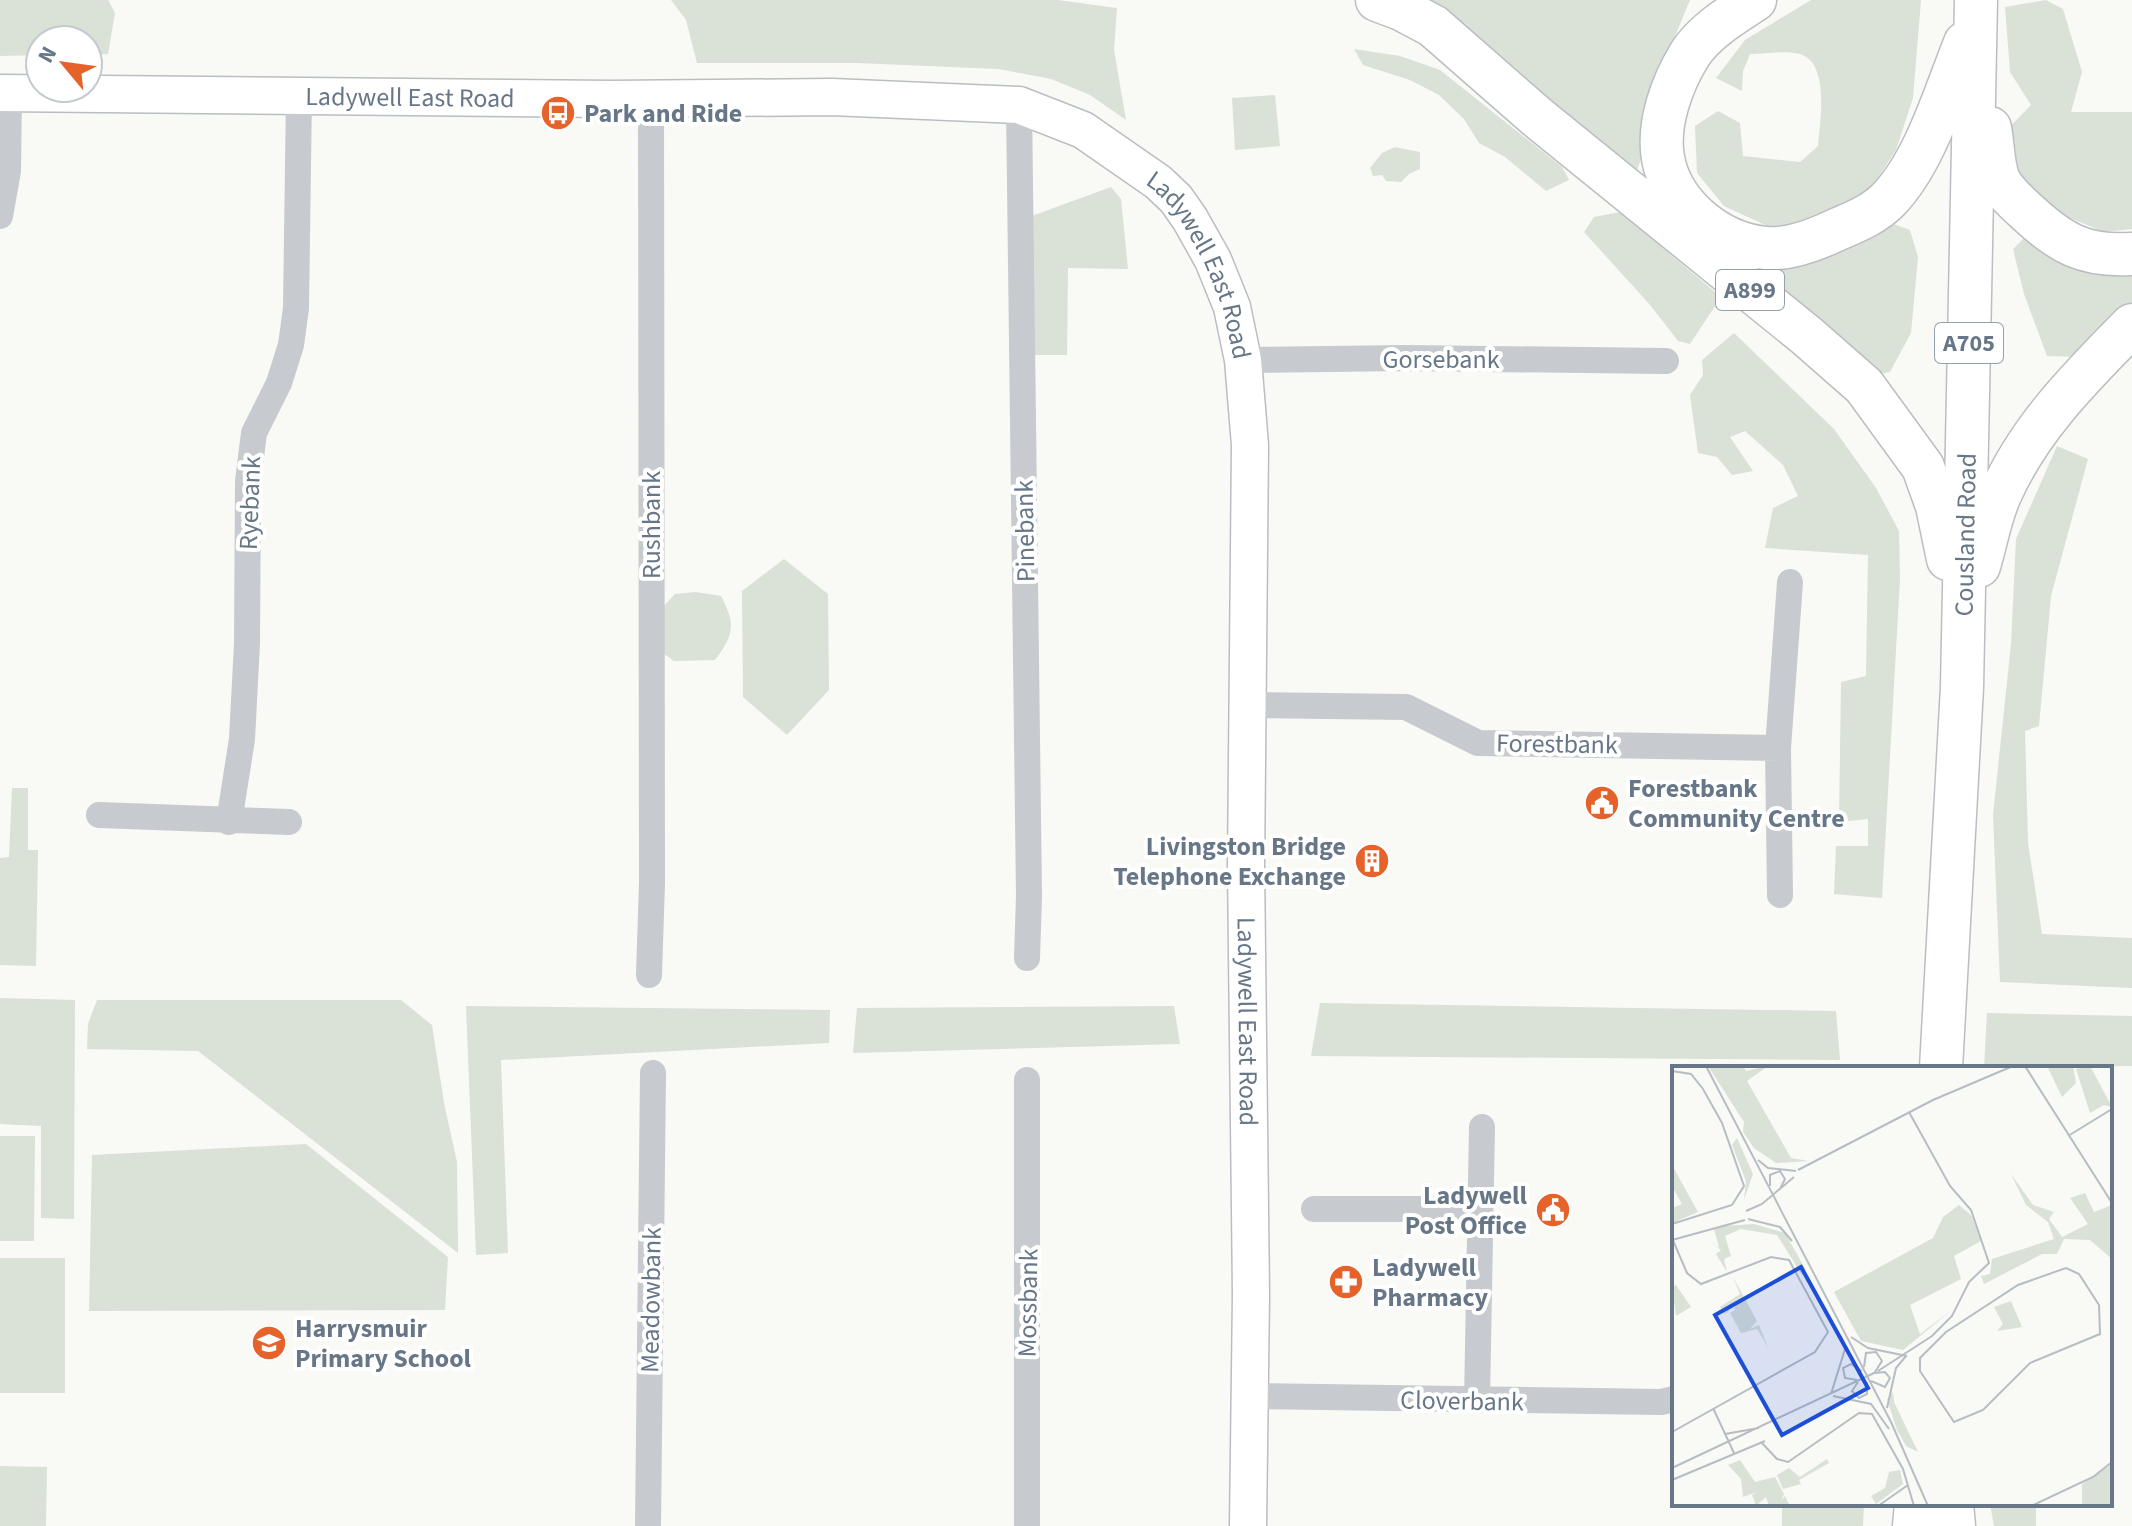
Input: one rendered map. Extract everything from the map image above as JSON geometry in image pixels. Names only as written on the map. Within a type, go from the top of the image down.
[{"type":"main road","name":"A899","points":[[1377,0],[1433,26],[1537,117],[1807,336],[1864,386],[1923,467],[1937,506],[1948,554],[1962,687]]},
{"type":"main road","points":[[1755,0],[1711,31],[1690,53],[1667,107],[1662,133],[1663,159],[1670,180],[1693,213],[1715,231],[1739,243],[1767,248],[1789,246],[1830,233],[1872,214],[1888,200],[1907,177],[1932,124],[1975,10]]},
{"type":"main road","name":"Cousland Road","points":[[1941,1066],[1962,687],[1975,10]]},
{"type":"main road","points":[[1975,10],[1998,178],[2014,200],[2064,243],[2096,253],[2132,254]]},
{"type":"main road","points":[[1962,687],[1978,569],[1999,496],[2027,445],[2059,402],[2132,325]]},
{"type":"main road","points":[[1914,1526],[1916,1506]]},
{"type":"main road","points":[[1952,1506],[1954,1526]]},
{"type":"street","name":"Ladywell East Road","points":[[5,93],[651,99],[832,97],[1019,105],[1083,130],[1158,182],[1176,199],[1213,260],[1232,307],[1243,360],[1250,445],[1246,881],[1250,1396],[1248,1526]]},
{"type":"street","points":[[0,216],[8,171],[5,93]]},
{"type":"street","name":"Ryebank","points":[[229,822],[242,739],[247,643],[248,481],[254,433],[282,372],[291,345],[296,308],[299,95]]},
{"type":"street","name":"Rushbank","points":[[641,959],[652,825],[651,99]]},
{"type":"street","name":"Pinebank","points":[[1019,105],[1029,896],[1027,958]]},
{"type":"street","name":"Gorsebank","points":[[1243,360],[1648,353]]},
{"type":"street","points":[[1780,895],[1778,748],[1790,582]]},
{"type":"street","name":"Forestbank","points":[[1249,705],[1406,707],[1478,743],[1778,748]]},
{"type":"street","points":[[99,815],[289,822]]},
{"type":"street","name":"Meadowbank","points":[[648,1526],[653,1073]]},
{"type":"street","name":"Mossbank","points":[[1027,1080],[1027,1526]]},
{"type":"street","points":[[1477,1401],[1482,1127]]},
{"type":"street","points":[[1314,1209],[1480,1209]]},
{"type":"street","name":"Cloverbank","points":[[1250,1396],[1477,1401],[1661,1402],[1672,1399]]},
{"type":"shaded area","points":[[0,0],[108,0],[115,13],[108,54],[104,54],[104,24],[24,24],[24,55],[0,56]]},
{"type":"shaded area","points":[[671,0],[1058,0],[1117,8],[1114,50],[1126,120],[1090,95],[1051,79],[999,69],[857,63],[697,63],[686,20]]},
{"type":"shaded area","points":[[1416,0],[1690,0],[1657,80],[1650,134],[1637,170]]},
{"type":"shaded area","points":[[1811,0],[1921,0],[1913,98],[1896,150],[1863,201],[1778,231],[1724,206],[1697,173],[1695,126],[1718,111],[1740,123],[1743,156],[1800,162],[1818,146],[1821,109],[1819,81],[1816,69],[1800,54],[1750,54],[1743,71],[1742,91],[1716,78],[1745,40]]},
{"type":"shaded area","points":[[2046,0],[2063,9],[2082,72],[2071,112],[2132,112],[2132,229],[2104,232],[2060,214],[2021,178],[2003,134],[2031,105],[2010,72],[2005,7]]},
{"type":"shaded area","points":[[1354,49],[1400,56],[1440,70],[1562,167],[1569,180],[1546,191],[1505,157],[1479,143],[1464,119],[1439,95],[1410,80],[1363,65]]},
{"type":"shaded area","points":[[1275,95],[1280,146],[1235,150],[1232,98]]},
{"type":"shaded area","points":[[1395,147],[1420,152],[1420,169],[1401,182],[1386,181],[1382,175],[1373,176],[1370,168],[1382,153]]},
{"type":"shaded area","points":[[1111,187],[1121,199],[1128,269],[1068,268],[1067,355],[1032,355],[1029,217]]},
{"type":"shaded area","points":[[1620,212],[1721,297],[1690,344],[1678,341],[1651,306],[1584,232],[1594,217]]},
{"type":"shaded area","points":[[1891,223],[1910,230],[1918,257],[1911,333],[1890,372],[1869,376],[1736,265]]},
{"type":"shaded area","points":[[2025,237],[2060,264],[2104,274],[2132,270],[2132,305],[2080,357],[2047,356],[2024,294],[2013,249]]},
{"type":"shaded area","points":[[1734,333],[1834,429],[1876,488],[1899,531],[1900,579],[1882,898],[1834,894],[1836,846],[1868,846],[1868,819],[1839,822],[1841,682],[1866,676],[1868,555],[1765,548],[1773,508],[1798,496],[1783,465],[1745,431],[1730,437],[1753,471],[1732,475],[1717,457],[1698,453],[1690,395],[1703,375],[1702,360]]},
{"type":"shaded area","points":[[2057,446],[2088,459],[2051,596],[2039,726],[2025,731],[2028,843],[2042,934],[2132,938],[2132,988],[2000,982],[1993,815],[2011,644],[2016,539]]},
{"type":"shaded area","points":[[784,559],[828,594],[829,690],[787,735],[743,697],[742,591]]},
{"type":"shaded area","points":[[696,592],[721,596],[731,622],[729,636],[715,660],[674,661],[660,651],[662,608],[675,594]]},
{"type":"shaded area","points":[[12,788],[28,788],[28,850],[38,850],[36,966],[0,965],[0,858],[9,857]]},
{"type":"shaded area","points":[[0,998],[75,1000],[74,1219],[41,1218],[41,1126],[0,1124]]},
{"type":"shaded area","points":[[97,1000],[401,1000],[432,1025],[457,1162],[458,1253],[198,1051],[87,1049],[88,1024]]},
{"type":"shaded area","points":[[1320,1003],[1836,1011],[1840,1060],[1311,1056]]},
{"type":"shaded area","points":[[466,1006],[830,1010],[829,1043],[501,1060],[508,1253],[476,1255]]},
{"type":"shaded area","points":[[1174,1006],[1180,1044],[853,1053],[857,1008]]},
{"type":"shaded area","points":[[1987,1013],[2132,1016],[2132,1066],[1984,1066]]},
{"type":"shaded area","points":[[0,1136],[35,1136],[34,1241],[0,1241]]},
{"type":"shaded area","points":[[306,1144],[448,1257],[445,1310],[89,1311],[92,1155]]},
{"type":"shaded area","points":[[0,1258],[65,1258],[65,1393],[0,1393]]},
{"type":"shaded area","points":[[0,1466],[47,1467],[46,1526],[0,1526]]},
{"type":"shaded area","points":[[1782,1506],[1864,1506],[1863,1526],[1782,1526]]},
{"type":"shaded area","points":[[1990,1506],[2036,1506],[2036,1526],[1994,1526]]},
{"type":"place","name":"Park and Ride","points":[[558,113]]},
{"type":"place","name":"Forestbank Community Centre","points":[[1602,803]]},
{"type":"place","name":"Livingston Bridge Telephone Exchange","points":[[1372,861]]},
{"type":"place","name":"Ladywell Post Office","points":[[1553,1210]]},
{"type":"place","name":"Ladywell Pharmacy","points":[[1346,1282]]},
{"type":"place","name":"Harrysmuir Primary School","points":[[269,1343]]}]
